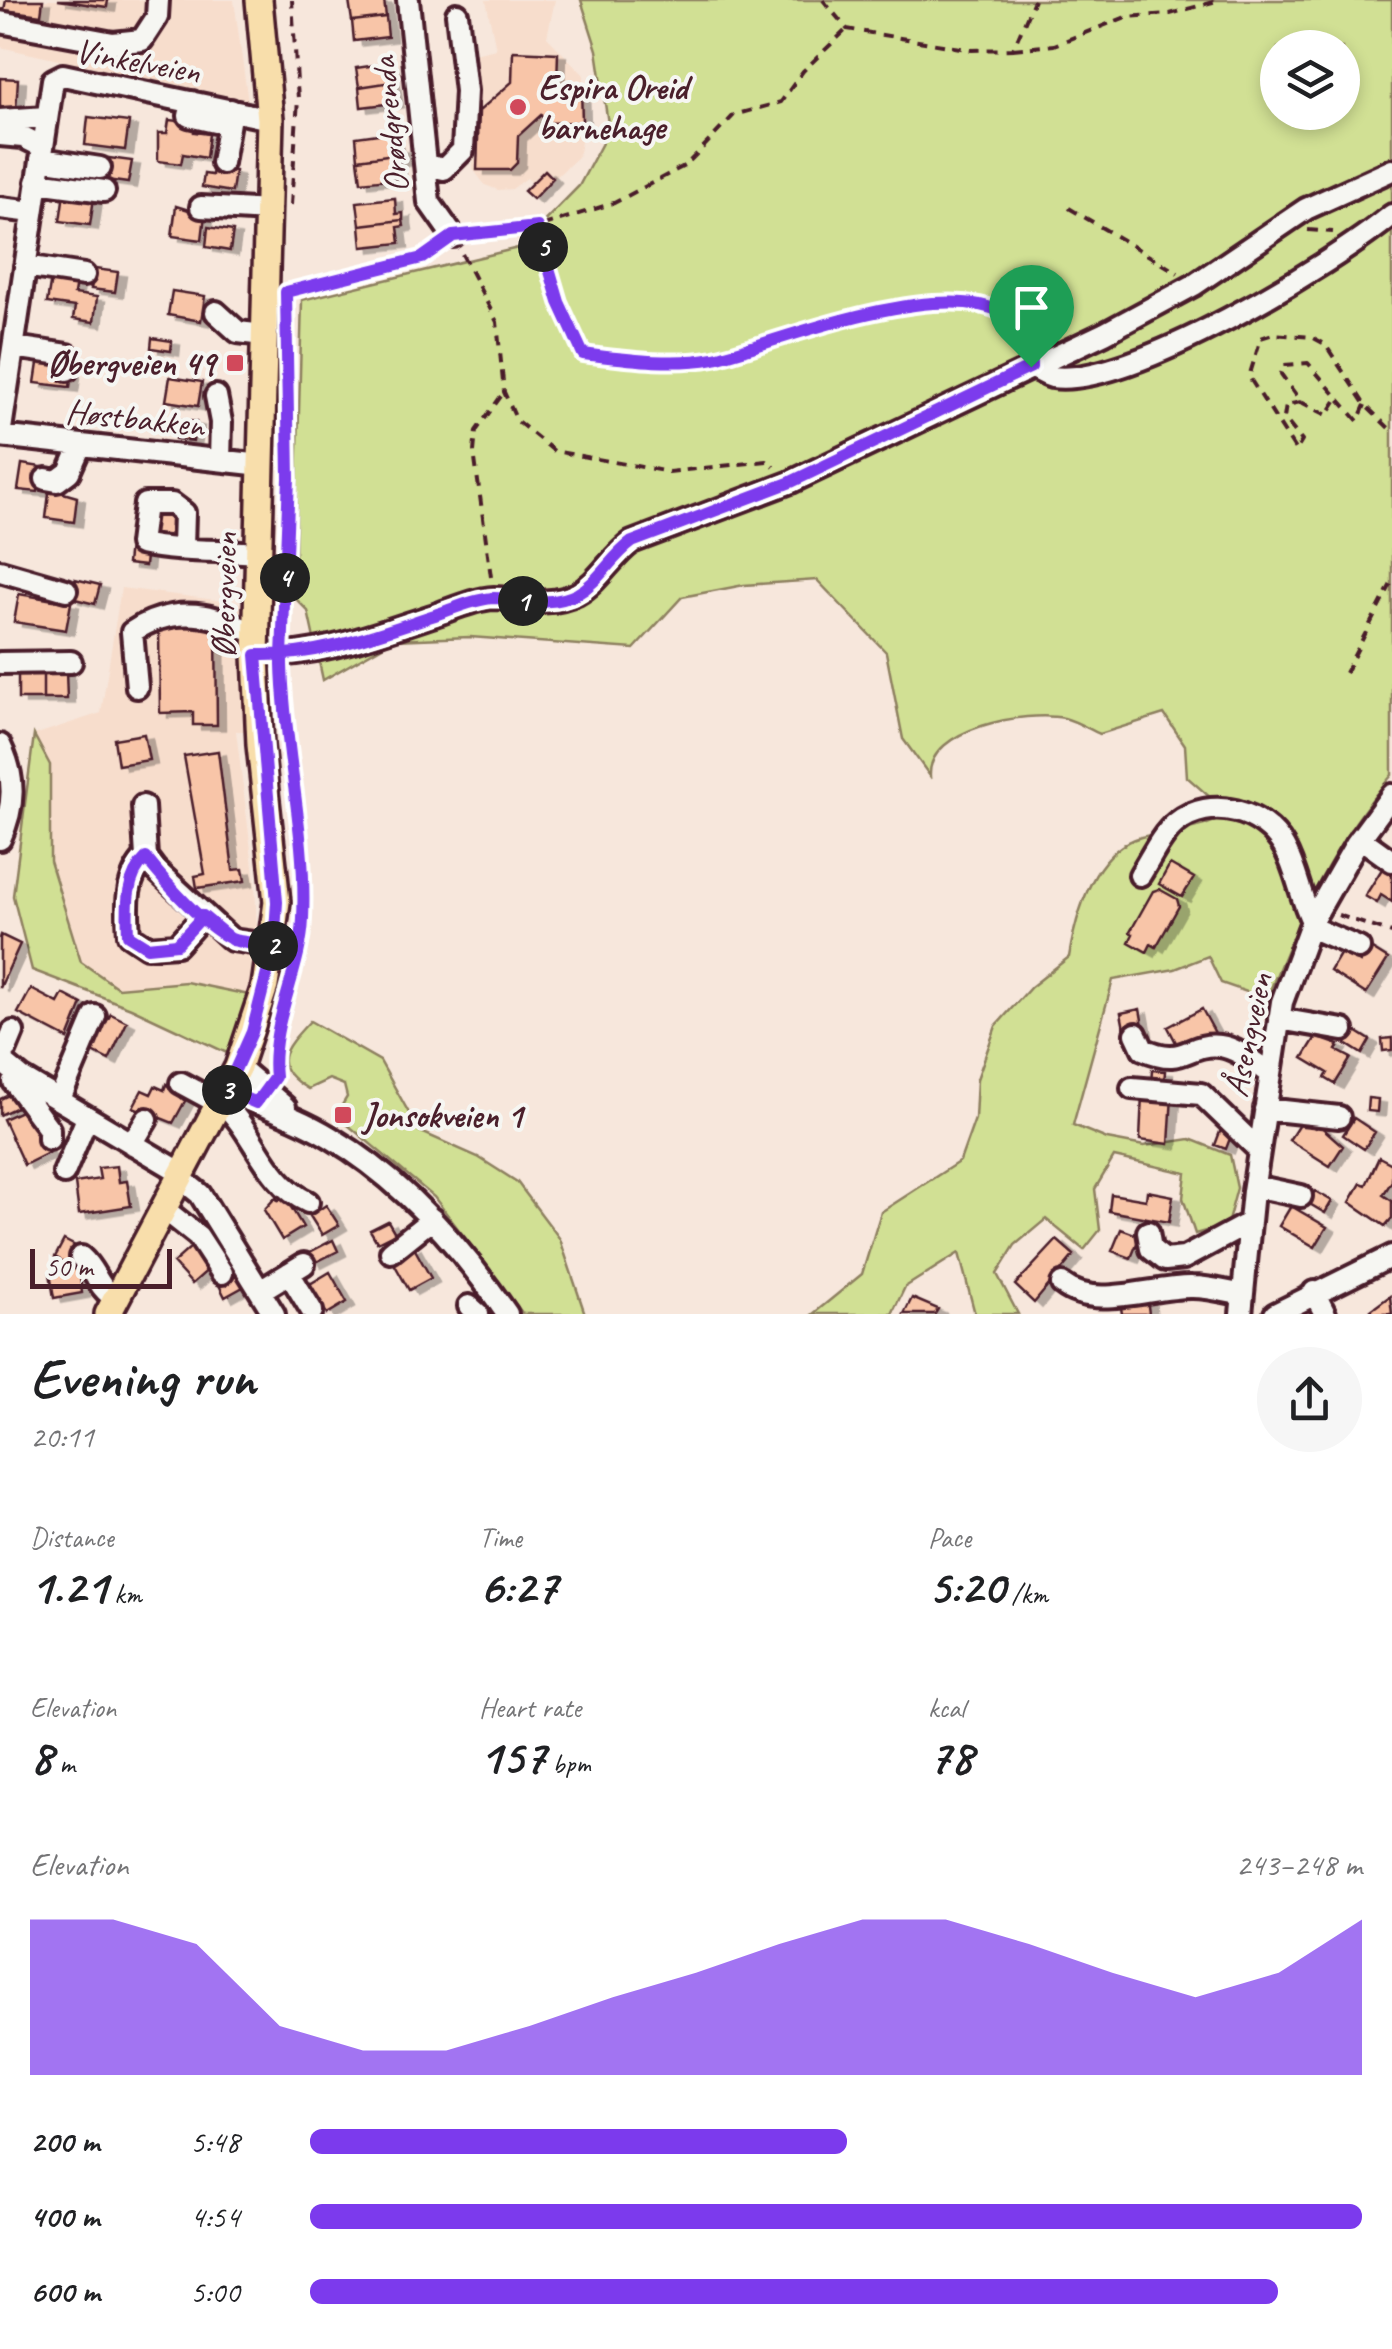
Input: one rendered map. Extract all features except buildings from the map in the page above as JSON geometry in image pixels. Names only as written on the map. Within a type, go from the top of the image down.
[{"type":"main road","name":"Øbergveien","points":[[112,1306],[252,1032],[274,946],[277,902],[259,552],[264,335],[280,216],[259,0]]},
{"type":"street","points":[[0,22],[113,43],[142,40],[157,17],[158,0]]},
{"type":"street","name":"Orødgrenda","points":[[408,0],[430,202],[453,236]]},
{"type":"street","points":[[426,166],[444,168],[463,150],[466,91],[458,14]]},
{"type":"street","name":"Vinkelveien","points":[[0,436],[9,336],[25,266],[53,80],[63,75],[192,102],[223,116],[270,118]]},
{"type":"street","points":[[222,163],[223,116]]},
{"type":"street","points":[[0,120],[47,117]]},
{"type":"street","points":[[0,135],[23,136],[42,153],[100,168]]},
{"type":"street","points":[[137,686],[132,632],[157,615],[219,619],[265,647],[340,646],[493,598],[538,602],[572,596],[592,583],[611,558],[632,542],[791,482],[1031,367],[1194,285],[1306,209],[1392,170]]},
{"type":"street","points":[[37,182],[104,191]]},
{"type":"street","points":[[201,207],[224,218],[280,216]]},
{"type":"street","points":[[0,208],[33,212]]},
{"type":"street","points":[[1031,367],[1050,376],[1117,368],[1326,264],[1392,215]]},
{"type":"street","points":[[25,266],[84,275]]},
{"type":"street","points":[[216,312],[238,332],[264,335]]},
{"type":"street","points":[[9,336],[68,355],[67,370]]},
{"type":"street","points":[[216,396],[222,422],[220,460]]},
{"type":"street","name":"Høstbakken","points":[[0,436],[262,465]]},
{"type":"street","points":[[46,480],[56,481],[69,472],[80,445]]},
{"type":"street","points":[[184,547],[259,552]]},
{"type":"street","points":[[0,572],[66,590]]},
{"type":"street","points":[[0,663],[72,662]]},
{"type":"street","points":[[0,745],[14,780],[6,794],[0,839]]},
{"type":"street","name":"Åsengveien","points":[[1240,1304],[1279,1019],[1314,919],[1360,838],[1392,795]]},
{"type":"street","points":[[143,806],[146,858],[232,940],[274,946]]},
{"type":"street","points":[[1140,874],[1180,819],[1205,810],[1240,810],[1268,824],[1278,837],[1314,919],[1359,948]]},
{"type":"street","points":[[1360,838],[1392,861]]},
{"type":"street","points":[[146,858],[136,867],[127,898],[128,935],[147,947],[177,944],[203,916]]},
{"type":"street","points":[[60,1099],[95,1016]]},
{"type":"street","points":[[1279,1019],[1342,1030]]},
{"type":"street","points":[[14,1032],[0,1060],[12,1083],[49,1130],[49,1139]]},
{"type":"street","points":[[1136,1034],[1143,1049],[1161,1057],[1177,1058],[1206,1047],[1224,1046],[1270,1073]]},
{"type":"street","points":[[12,1083],[60,1099],[181,1175],[200,1194],[272,1313]]},
{"type":"street","points":[[182,1083],[264,1092],[297,1119],[369,1163],[432,1219],[504,1312]]},
{"type":"street","points":[[1132,1088],[1201,1094],[1259,1150]]},
{"type":"street","points":[[225,1090],[297,1119]]},
{"type":"street","points":[[225,1090],[268,1167],[294,1195],[308,1202]]},
{"type":"street","points":[[1265,1108],[1339,1117]]},
{"type":"street","points":[[64,1173],[87,1118]]},
{"type":"street","points":[[132,1144],[147,1119]]},
{"type":"street","points":[[1254,1186],[1301,1196]]},
{"type":"street","points":[[164,1208],[198,1236],[222,1272]]},
{"type":"street","points":[[391,1252],[432,1219]]},
{"type":"street","points":[[1148,1232],[1151,1249],[1164,1260],[1184,1258],[1249,1223]]},
{"type":"street","points":[[1274,1314],[1392,1256]]},
{"type":"street","points":[[82,1257],[112,1306]]},
{"type":"street","points":[[260,1291],[296,1268],[312,1312]]},
{"type":"street","points":[[1062,1284],[1076,1295],[1094,1298],[1196,1286],[1240,1304]]},
{"type":"street","points":[[1314,1292],[1326,1314]]},
{"type":"path","points":[[280,216],[298,99],[292,0]]},
{"type":"path","points":[[823,0],[847,29],[972,50],[1054,46],[1126,17],[1170,14],[1220,0]]},
{"type":"path","points":[[1013,49],[1034,0]]},
{"type":"path","points":[[288,274],[286,292],[422,258],[453,236],[537,227],[614,204],[686,165],[734,116],[781,102],[802,72],[847,29]]},
{"type":"path","points":[[1069,208],[1158,258],[1194,285]]},
{"type":"path","points":[[537,227],[559,302],[583,354],[641,361],[712,358],[844,318],[930,304],[977,304],[1012,317],[1032,348],[1031,367]]},
{"type":"path","points":[[453,236],[496,322],[504,392],[517,421],[554,451],[669,472],[767,462],[791,482]]},
{"type":"path","points":[[1291,389],[1284,418],[1302,440],[1296,451],[1249,377],[1261,338],[1273,334],[1312,337],[1326,344],[1365,406],[1392,431]]},
{"type":"path","points":[[264,1092],[275,1077],[273,1057],[300,958],[304,916],[284,730],[265,647],[289,478],[287,348]]},
{"type":"path","points":[[1336,401],[1326,414],[1300,402],[1281,370],[1284,364],[1301,361],[1358,421],[1365,406]]},
{"type":"path","points":[[493,598],[474,452],[476,431],[504,392]]},
{"type":"path","points":[[1286,406],[1300,402]]},
{"type":"path","points":[[1346,673],[1392,582]]},
{"type":"path","points":[[1314,919],[1392,932]]},
{"type":"shaded area","points":[[0,0],[234,0],[248,102],[0,47]]},
{"type":"shaded area","points":[[486,0],[555,0],[547,37],[584,75],[585,122],[578,157],[532,199],[525,191],[533,184],[527,178],[512,189],[498,190],[485,185],[473,169],[474,54],[496,49]]},
{"type":"shaded area","points":[[121,588],[247,604],[250,731],[236,731],[255,882],[257,936],[249,995],[186,982],[118,989],[81,962],[50,861],[50,765],[34,735],[101,713]]},
{"type":"green space","points":[[581,0],[1392,0],[1392,775],[1353,826],[1320,881],[1267,999],[1221,983],[1208,956],[1175,969],[1113,980],[1073,1125],[1107,1139],[1144,1146],[1190,1139],[1230,1155],[1237,1188],[1227,1225],[1195,1234],[1183,1198],[1186,1173],[1114,1157],[1095,1189],[1100,1230],[1084,1250],[1046,1219],[1015,1245],[997,1274],[1018,1314],[975,1314],[959,1253],[905,1287],[892,1314],[813,1314],[862,1274],[881,1212],[960,1161],[975,1119],[977,1079],[996,1026],[1031,987],[1069,957],[1089,886],[1110,856],[1141,837],[1217,820],[1220,806],[1187,777],[1185,745],[1164,714],[1100,734],[1069,719],[1047,716],[1004,720],[961,734],[944,746],[933,759],[930,776],[903,739],[886,652],[817,580],[744,585],[682,597],[634,649],[470,637],[393,640],[323,680],[308,611],[294,597],[302,300],[518,248],[579,186],[609,130],[597,50]]},
{"type":"green space","points":[[34,735],[50,765],[50,861],[81,962],[118,988],[186,982],[249,995],[227,1053],[131,1008],[32,970],[13,896]]},
{"type":"green space","points":[[310,1021],[380,1061],[419,1131],[478,1157],[517,1182],[560,1239],[585,1314],[523,1314],[434,1197],[336,1115],[347,1097],[344,1085],[329,1079],[308,1089],[288,1072],[284,1064],[287,1048]]},
{"type":"place","name":"Espira Oreid barnehage","points":[[518,107]]},
{"type":"place","name":"Øbergveien 49","points":[[235,363]]},
{"type":"place","name":"Jonsokveien 1","points":[[343,1115]]},
{"type":"route","points":[[1031,367],[791,482],[736,506],[632,542],[611,558],[592,583],[572,596],[548,602],[493,598],[340,646],[282,656],[256,655],[260,746],[277,902],[274,946],[232,940],[203,916],[177,944],[147,947],[128,935],[127,898],[136,867],[146,858],[190,906],[203,916],[232,940],[274,946],[252,1032],[226,1090],[256,1103],[275,1077],[276,1039],[300,958],[304,916],[284,730],[282,664],[282,656],[289,478],[286,292],[422,258],[453,236],[537,227],[559,302],[583,354],[641,361],[712,358],[844,318],[930,304],[977,304],[1012,317],[1032,348],[1031,367]]}]
